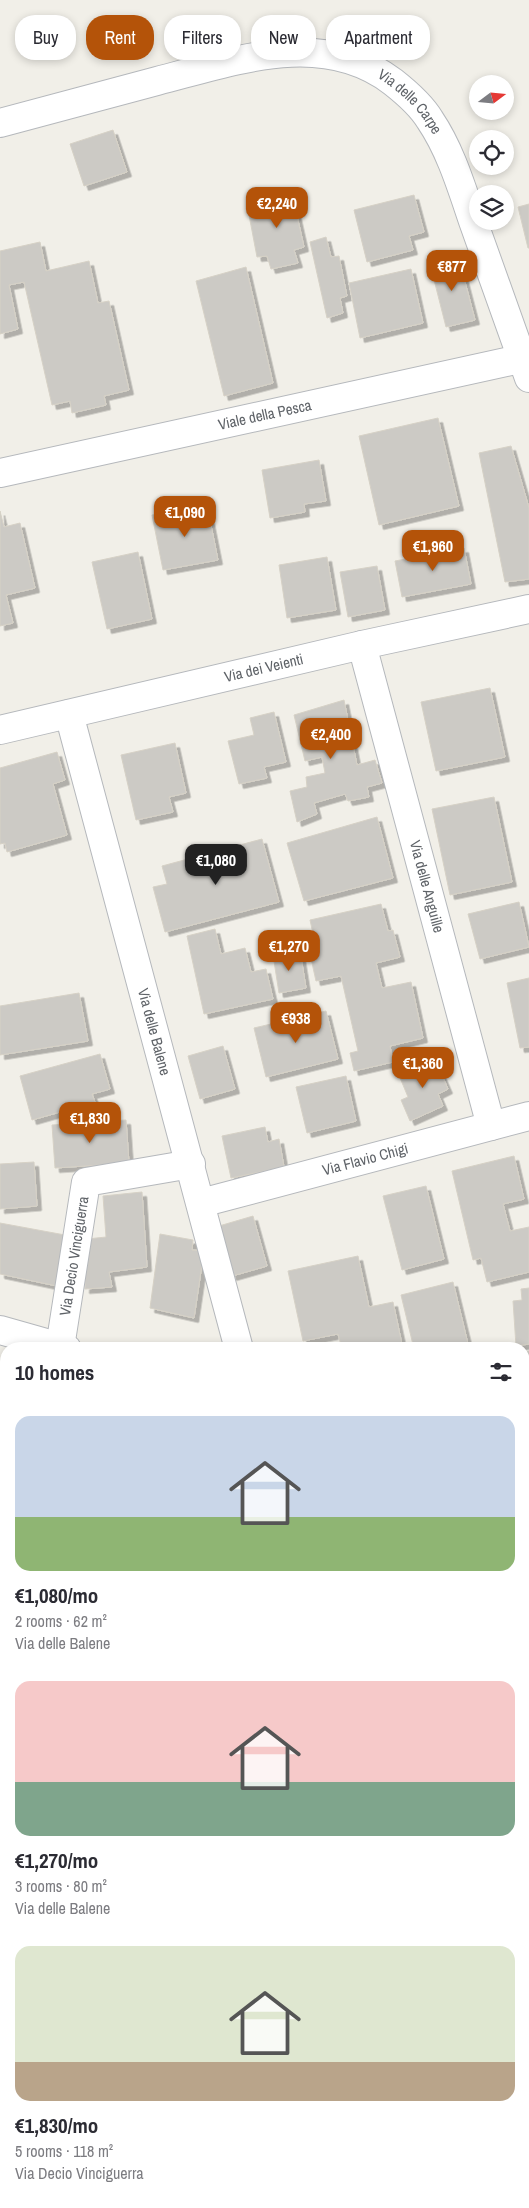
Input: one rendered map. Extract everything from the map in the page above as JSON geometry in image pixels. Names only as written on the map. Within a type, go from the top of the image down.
[{"type":"street","name":"Via delle Carpe","points":[[0,123],[245,58],[264,55],[299,52],[328,54],[349,58],[367,66],[403,90],[430,120],[439,136],[461,185],[527,364]]},
{"type":"street","name":"Viale della Pesca","points":[[0,473],[527,364]]},
{"type":"street","name":"Via dei Veienti","points":[[0,730],[362,645],[529,609]]},
{"type":"street","name":"Via delle Anguille","points":[[362,645],[491,1126]]},
{"type":"street","name":"Via delle Balene","points":[[69,714],[237,1342]]},
{"type":"street","name":"Via Flavio Chigi","points":[[201,1203],[529,1116]]},
{"type":"street","name":"Via Decio Vinciguerra","points":[[65,1342],[86,1182],[191,1164]]},
{"type":"street","points":[[0,1330],[43,1342]]},
{"type":"building","points":[[113,130],[127,172],[84,186],[70,144]]},
{"type":"building","points":[[291,189],[304,247],[294,250],[298,263],[271,269],[267,256],[257,257],[249,215],[258,212],[253,199]]},
{"type":"building","points":[[414,195],[424,232],[409,236],[413,250],[367,262],[354,210]]},
{"type":"building","points":[[529,204],[529,248],[528,248],[518,207]]},
{"type":"building","points":[[326,237],[331,257],[339,256],[347,296],[340,298],[343,313],[327,318],[310,242]]},
{"type":"building","points":[[40,242],[46,271],[89,261],[98,303],[109,301],[129,390],[104,396],[106,405],[72,413],[70,401],[52,405],[24,282],[9,285],[18,329],[0,334],[0,251]]},
{"type":"building","points":[[458,255],[475,320],[446,327],[430,264]]},
{"type":"building","points":[[246,267],[273,383],[224,396],[196,281]]},
{"type":"building","points":[[411,269],[423,323],[360,338],[349,283]]},
{"type":"building","points":[[438,418],[459,506],[379,525],[359,436]]},
{"type":"building","points":[[511,446],[529,508],[529,579],[505,582],[479,453]]},
{"type":"building","points":[[319,460],[326,501],[304,504],[305,512],[270,518],[262,470]]},
{"type":"building","points":[[207,505],[218,560],[163,570],[152,515]]},
{"type":"building","points":[[0,511],[4,527],[20,523],[35,588],[6,595],[13,623],[0,626]]},
{"type":"building","points":[[464,548],[471,584],[402,597],[395,561]]},
{"type":"building","points":[[138,552],[152,619],[107,629],[92,562]]},
{"type":"building","points":[[327,557],[336,610],[287,618],[279,565]]},
{"type":"building","points":[[377,566],[385,610],[348,617],[340,572]]},
{"type":"building","points":[[490,688],[505,757],[436,771],[421,702]]},
{"type":"building","points":[[344,700],[357,765],[375,760],[382,783],[367,787],[369,797],[348,801],[345,794],[314,803],[317,814],[297,822],[290,791],[307,787],[306,777],[325,773],[322,757],[305,761],[294,715]]},
{"type":"building","points":[[274,712],[286,762],[264,767],[267,778],[239,784],[228,741],[254,735],[250,718]]},
{"type":"building","points":[[175,743],[186,793],[169,797],[173,812],[136,820],[121,755]]},
{"type":"building","points":[[57,752],[65,780],[53,784],[67,835],[7,852],[5,843],[0,844],[0,768]]},
{"type":"building","points":[[494,797],[512,882],[450,895],[432,809]]},
{"type":"building","points":[[377,817],[393,878],[304,901],[287,843]]},
{"type":"building","points":[[262,839],[279,902],[165,932],[153,887],[167,884],[162,866]]},
{"type":"building","points":[[519,902],[529,947],[480,959],[468,914]]},
{"type":"building","points":[[381,904],[388,931],[393,930],[400,957],[376,963],[382,988],[411,982],[423,1038],[390,1046],[393,1062],[354,1071],[350,1053],[358,1051],[341,976],[316,981],[310,954],[317,952],[310,920]]},
{"type":"building","points":[[215,929],[221,954],[245,948],[251,972],[266,969],[273,999],[204,1014],[187,936]]},
{"type":"building","points":[[300,951],[306,988],[279,993],[273,955]]},
{"type":"building","points":[[529,978],[529,1047],[520,1048],[507,983]]},
{"type":"building","points":[[79,993],[88,1041],[0,1055],[0,1006]]},
{"type":"building","points":[[326,1011],[338,1059],[266,1077],[254,1028]]},
{"type":"building","points":[[223,1046],[235,1089],[200,1099],[188,1056]]},
{"type":"building","points":[[100,1054],[110,1089],[92,1094],[95,1102],[32,1120],[20,1076]]},
{"type":"building","points":[[434,1057],[448,1089],[438,1094],[443,1106],[410,1121],[401,1100],[408,1097],[398,1073]]},
{"type":"building","points":[[346,1076],[356,1121],[307,1133],[296,1087]]},
{"type":"building","points":[[126,1120],[129,1163],[55,1168],[52,1125]]},
{"type":"building","points":[[265,1127],[268,1142],[279,1139],[284,1167],[231,1178],[222,1136]]},
{"type":"building","points":[[514,1156],[524,1199],[503,1204],[510,1231],[529,1227],[529,1272],[487,1282],[481,1258],[473,1260],[452,1171]]},
{"type":"building","points":[[34,1162],[37,1206],[0,1209],[0,1164]]},
{"type":"building","points":[[426,1186],[444,1259],[402,1270],[383,1196]]},
{"type":"building","points":[[142,1192],[147,1267],[109,1272],[112,1287],[85,1289],[87,1239],[106,1237],[103,1196]]},
{"type":"building","points":[[253,1216],[267,1266],[232,1276],[219,1226]]},
{"type":"building","points":[[0,1223],[65,1235],[57,1286],[0,1274]]},
{"type":"building","points":[[160,1234],[193,1240],[192,1250],[204,1251],[194,1318],[150,1308]]},
{"type":"building","points":[[358,1256],[369,1307],[393,1302],[402,1342],[340,1342],[338,1334],[303,1341],[288,1271]]},
{"type":"building","points":[[453,1282],[468,1342],[412,1342],[401,1295]]},
{"type":"building","points":[[529,1288],[529,1342],[516,1342],[513,1301],[522,1300],[521,1289]]}]
